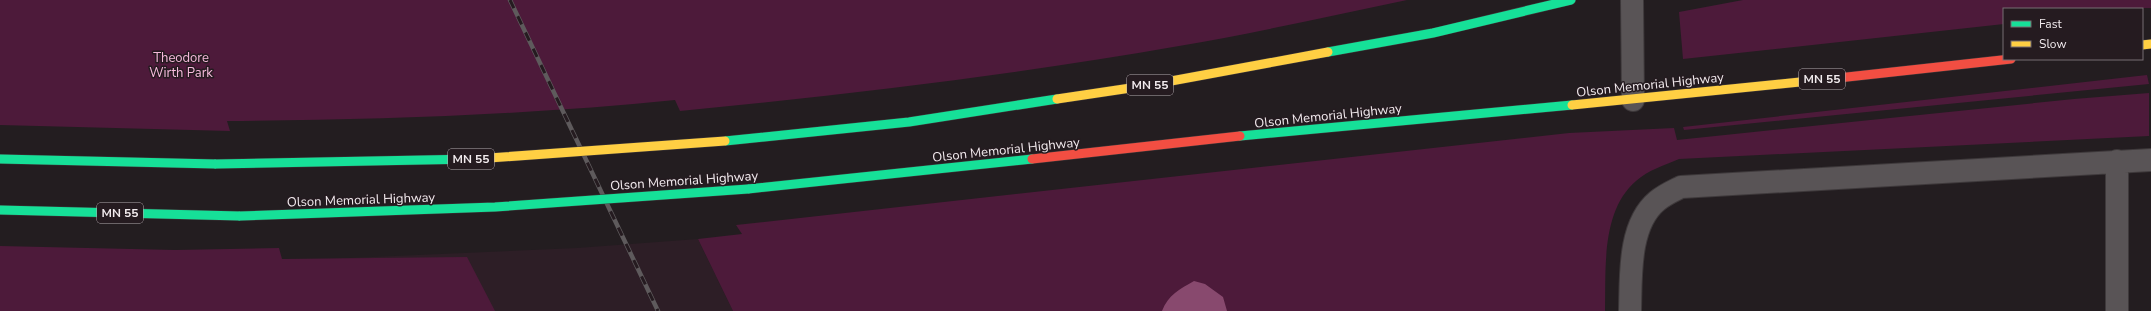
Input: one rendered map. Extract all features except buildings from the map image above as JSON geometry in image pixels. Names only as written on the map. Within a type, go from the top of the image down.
[{"type":"main road","name":"MN 55","points":[[0,159],[216,164],[468,159],[725,141],[909,122],[1144,86],[1433,33],[1571,0]]},
{"type":"main road","name":"Olson Memorial Highway","points":[[0,210],[240,216],[495,207],[748,189],[1344,125],[1633,100],[2003,60]]},
{"type":"street","points":[[1632,0],[1633,100]]},
{"type":"street","points":[[1630,311],[1631,263],[1639,226],[1656,201],[1681,187],[2151,160]]},
{"type":"street","points":[[2118,161],[2118,311]]},
{"type":"shaded area","points":[[698,239],[733,311],[349,311],[326,259],[577,248]]},
{"type":"shaded area","points":[[1194,281],[1205,284],[1223,297],[1227,311],[1162,311],[1171,297]]},
{"type":"green space","name":"Theodore Wirth Park","points":[[0,0],[1407,0],[1236,36],[1179,46],[992,75],[805,98],[680,111],[675,100],[451,116],[227,121],[230,131],[0,125]]},
{"type":"green space","points":[[1743,0],[2151,0],[2151,8],[2003,8],[2003,24],[1683,59],[1679,12]]},
{"type":"green space","points":[[2147,75],[2149,84],[1684,130],[1683,127]]},
{"type":"green space","points":[[2149,93],[2149,136],[1679,159],[1657,168],[1641,177],[1625,193],[1617,208],[1611,224],[1606,259],[1605,311],[733,311],[698,239],[742,234],[736,225],[1569,133],[1674,128],[1677,140],[2074,99]]},
{"type":"green space","points":[[0,246],[175,250],[279,248],[282,259],[467,257],[495,311],[0,311]]},
{"type":"railway","points":[[510,0],[658,311]]},
{"type":"traffic: fast","points":[[1328,52],[1433,33],[1571,0]]},
{"type":"traffic: fast","points":[[725,141],[909,122],[1057,99]]},
{"type":"traffic: fast","points":[[1240,136],[1572,105]]},
{"type":"traffic: fast","points":[[0,159],[216,164]]},
{"type":"traffic: fast","points":[[216,164],[475,159]]},
{"type":"traffic: fast","points":[[748,189],[1032,159]]},
{"type":"traffic: fast","points":[[240,216],[495,207],[748,189]]},
{"type":"traffic: fast","points":[[0,210],[240,216]]},
{"type":"traffic: slow","points":[[2143,45],[2151,44]]},
{"type":"traffic: slow","points":[[1057,99],[1144,86],[1328,52]]},
{"type":"traffic: slow","points":[[1572,105],[1829,79]]},
{"type":"traffic: slow","points":[[475,159],[725,141]]},
{"type":"traffic: jam","points":[[1829,79],[2003,60]]},
{"type":"traffic: jam","points":[[1032,159],[1240,136]]}]
